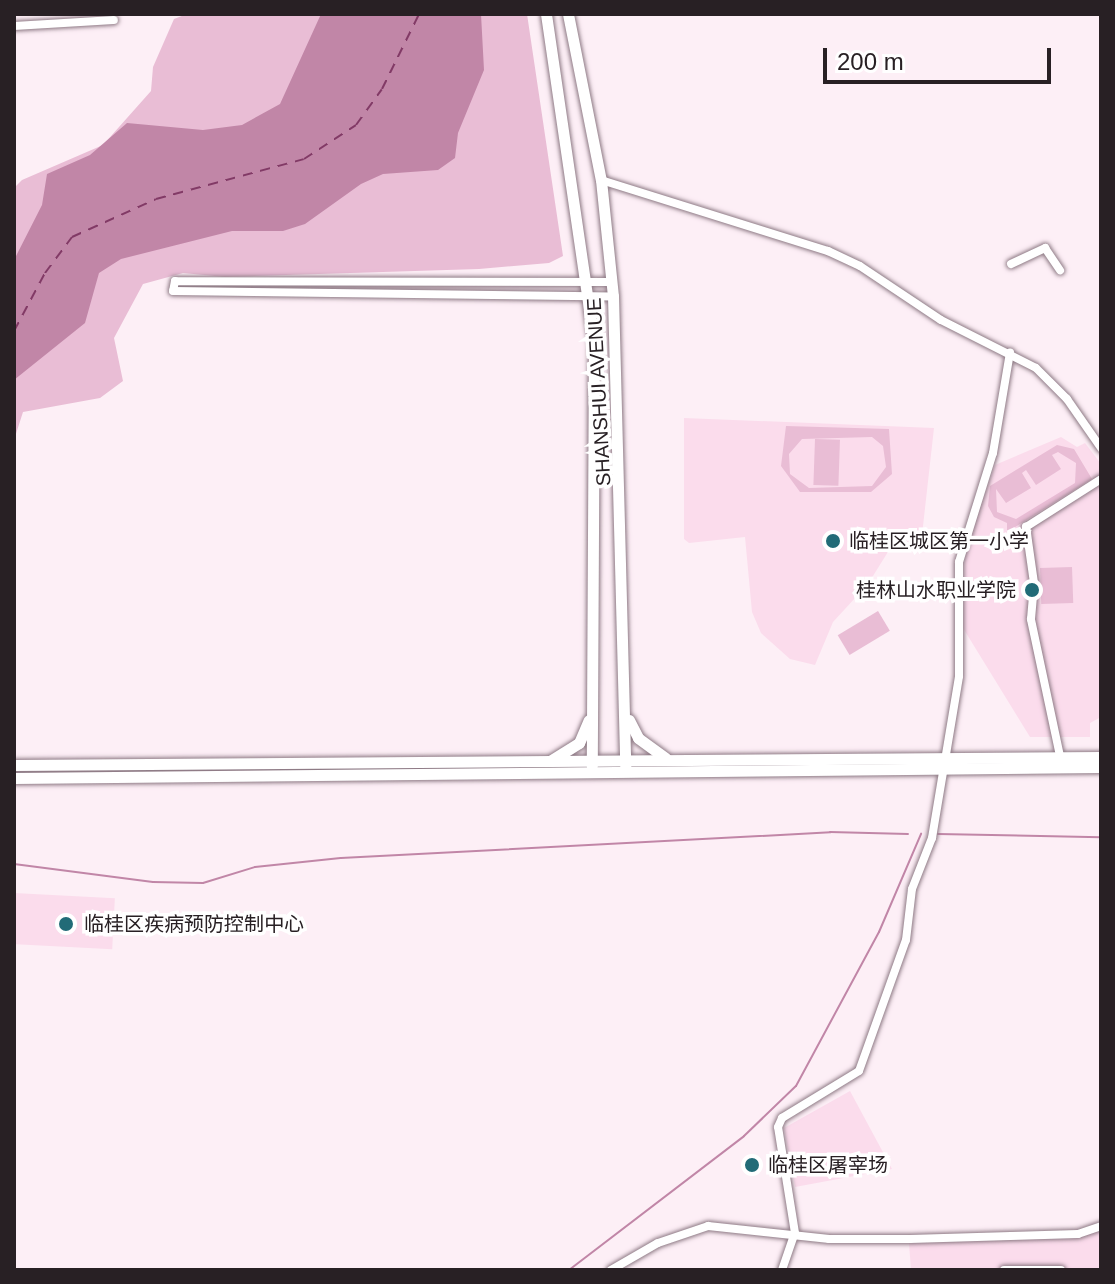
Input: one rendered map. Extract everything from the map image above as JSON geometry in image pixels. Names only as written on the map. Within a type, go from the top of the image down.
[{"type":"main road","name":"SHANSHUI AVENUE","points":[[546,14],[587,289],[597,431],[592,767]]},
{"type":"main road","name":"SHANSHUI AVENUE","points":[[568,14],[601,180],[612,282],[626,712],[625,766]]},
{"type":"main road","points":[[546,763],[579,743],[592,712]]},
{"type":"main road","points":[[626,712],[638,738],[670,760]]},
{"type":"main road","points":[[14,778],[1101,757]]},
{"type":"main road","points":[[625,766],[670,760],[948,760],[1101,767]]},
{"type":"main road","points":[[14,765],[546,763],[592,767]]},
{"type":"street","points":[[14,26],[114,20]]},
{"type":"street","points":[[601,180],[828,251],[881,278],[941,320],[1010,352],[1054,385],[1101,448]]},
{"type":"street","points":[[1011,264],[1045,248],[1060,270]]},
{"type":"street","points":[[612,282],[587,289],[173,291],[175,281],[587,289],[613,296]]},
{"type":"street","points":[[782,1270],[795,1233],[778,1127],[782,1118],[850,1081],[864,1062],[906,940],[912,889],[931,840],[948,760],[959,676],[960,556],[993,453],[1010,352]]},
{"type":"street","points":[[1060,756],[1031,619],[1034,583],[1026,527],[1101,479]]},
{"type":"street","points":[[611,1270],[697,1229],[795,1233],[829,1239],[910,1239],[1078,1234],[1101,1226]]},
{"type":"street","points":[[1004,1270],[1061,1270]]},
{"type":"shaded area","points":[[187,14],[527,14],[563,256],[549,263],[479,269],[225,277],[183,273],[143,284],[114,338],[123,381],[100,398],[23,412],[14,440],[14,188],[22,180],[103,145],[151,91],[153,67],[174,19]]},
{"type":"shaded area","points":[[321,14],[481,14],[484,70],[458,133],[455,158],[438,170],[383,174],[361,184],[305,224],[283,231],[232,231],[121,259],[99,273],[85,323],[14,380],[14,260],[42,205],[47,174],[90,155],[127,123],[203,130],[242,125],[280,104]]},
{"type":"shaded area","name":"临桂区城区第一小学","points":[[684,418],[934,428],[921,544],[891,547],[868,584],[833,622],[815,665],[790,659],[761,633],[752,612],[745,537],[689,543],[684,539]]},
{"type":"shaded area","points":[[786,426],[889,429],[892,474],[871,492],[800,492],[781,466]],"holes":[[[872,437],[883,446],[886,467],[872,486],[809,488],[790,474],[789,454],[802,439]]]},
{"type":"shaded area","name":"桂林山水职业学院","points":[[1061,437],[1077,447],[1085,443],[1101,464],[1101,717],[1090,723],[1090,737],[1030,737],[963,628],[965,551],[995,465]]},
{"type":"shaded area","points":[[815,439],[840,440],[838,486],[813,485]]},
{"type":"shaded area","points":[[1057,445],[1074,449],[1092,479],[1007,532],[1007,523],[994,517],[988,506],[990,486]],"holes":[[[1058,452],[1076,463],[1075,483],[1016,519],[997,512],[996,489],[1006,503],[1031,488],[1022,473],[1026,470],[1036,485],[1061,469],[1052,455]]]},
{"type":"shaded area","points":[[1072,567],[1073,603],[1041,604],[1040,568]]},
{"type":"shaded area","points":[[878,611],[890,631],[850,655],[838,635]]},
{"type":"shaded area","name":"临桂区疾病预防控制中心","points":[[14,893],[115,898],[112,949],[14,944]]},
{"type":"shaded area","points":[[850,1091],[892,1169],[795,1187],[784,1128]]},
{"type":"shaded area","points":[[1101,1230],[1101,1270],[911,1270],[909,1243]]},
{"type":"waterway","points":[[14,864],[153,882],[203,883],[255,867],[341,858],[830,832],[908,834]]},
{"type":"waterway","points":[[569,1270],[744,1136],[796,1086],[879,932],[921,834]]},
{"type":"waterway","points":[[938,834],[1101,837]]},
{"type":"ferry route","points":[[14,331],[45,273],[72,237],[156,199],[304,159],[356,125],[382,89],[419,14]]},
{"type":"place","name":"临桂区城区第一小学","points":[[833,541]]},
{"type":"place","name":"桂林山水职业学院","points":[[1032,590]]},
{"type":"place","name":"临桂区疾病预防控制中心","points":[[66,924]]},
{"type":"place","name":"临桂区屠宰场","points":[[752,1165]]}]
